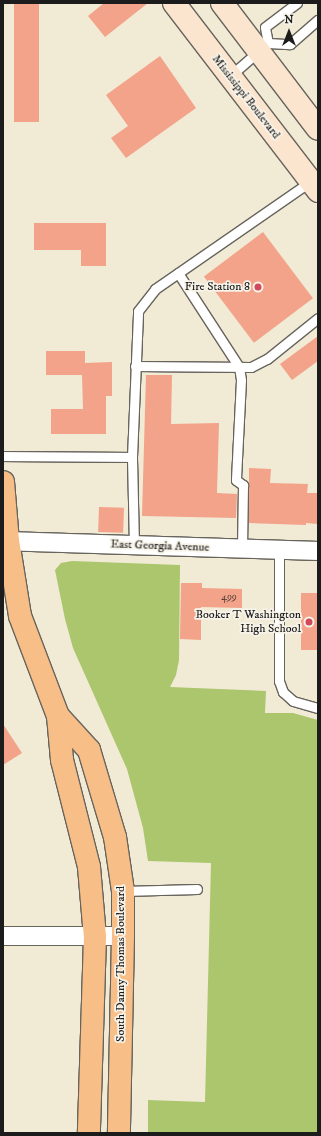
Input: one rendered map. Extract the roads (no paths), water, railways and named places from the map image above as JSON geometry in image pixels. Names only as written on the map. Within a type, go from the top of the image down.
[{"type":"main road","name":"Mississippi Boulevard","points":[[174,3],[314,186]]},
{"type":"main road","points":[[222,3],[263,47],[318,129]]},
{"type":"main road","name":"South Danny Thomas Boulevard","points":[[3,482],[6,542],[20,616],[58,716],[62,760],[89,867],[95,937],[89,1133]]},
{"type":"main road","name":"South Danny Thomas Boulevard","points":[[58,716],[89,750],[115,837],[122,890],[123,936],[119,1133]]},
{"type":"street","name":"East Georgia Avenue","points":[[6,542],[318,551]]},
{"type":"street","points":[[3,936],[123,936]]},
{"type":"lane","points":[[263,47],[265,27],[297,3]]},
{"type":"lane","points":[[230,77],[263,47],[290,44],[318,20]]},
{"type":"lane","points":[[134,546],[132,457],[138,311],[155,289],[314,186]]},
{"type":"lane","points":[[178,273],[239,367],[241,380],[236,480],[243,485],[242,549]]},
{"type":"lane","points":[[135,366],[250,367],[267,359],[318,318]]},
{"type":"lane","points":[[3,456],[132,457]]},
{"type":"lane","points":[[279,550],[279,681],[283,692],[293,701],[318,708]]},
{"type":"lane","points":[[122,890],[197,889]]},
{"type":"place","name":"Fire Station 8","points":[[258,287]]},
{"type":"place","name":"Booker T Washington High School","points":[[309,622]]}]
